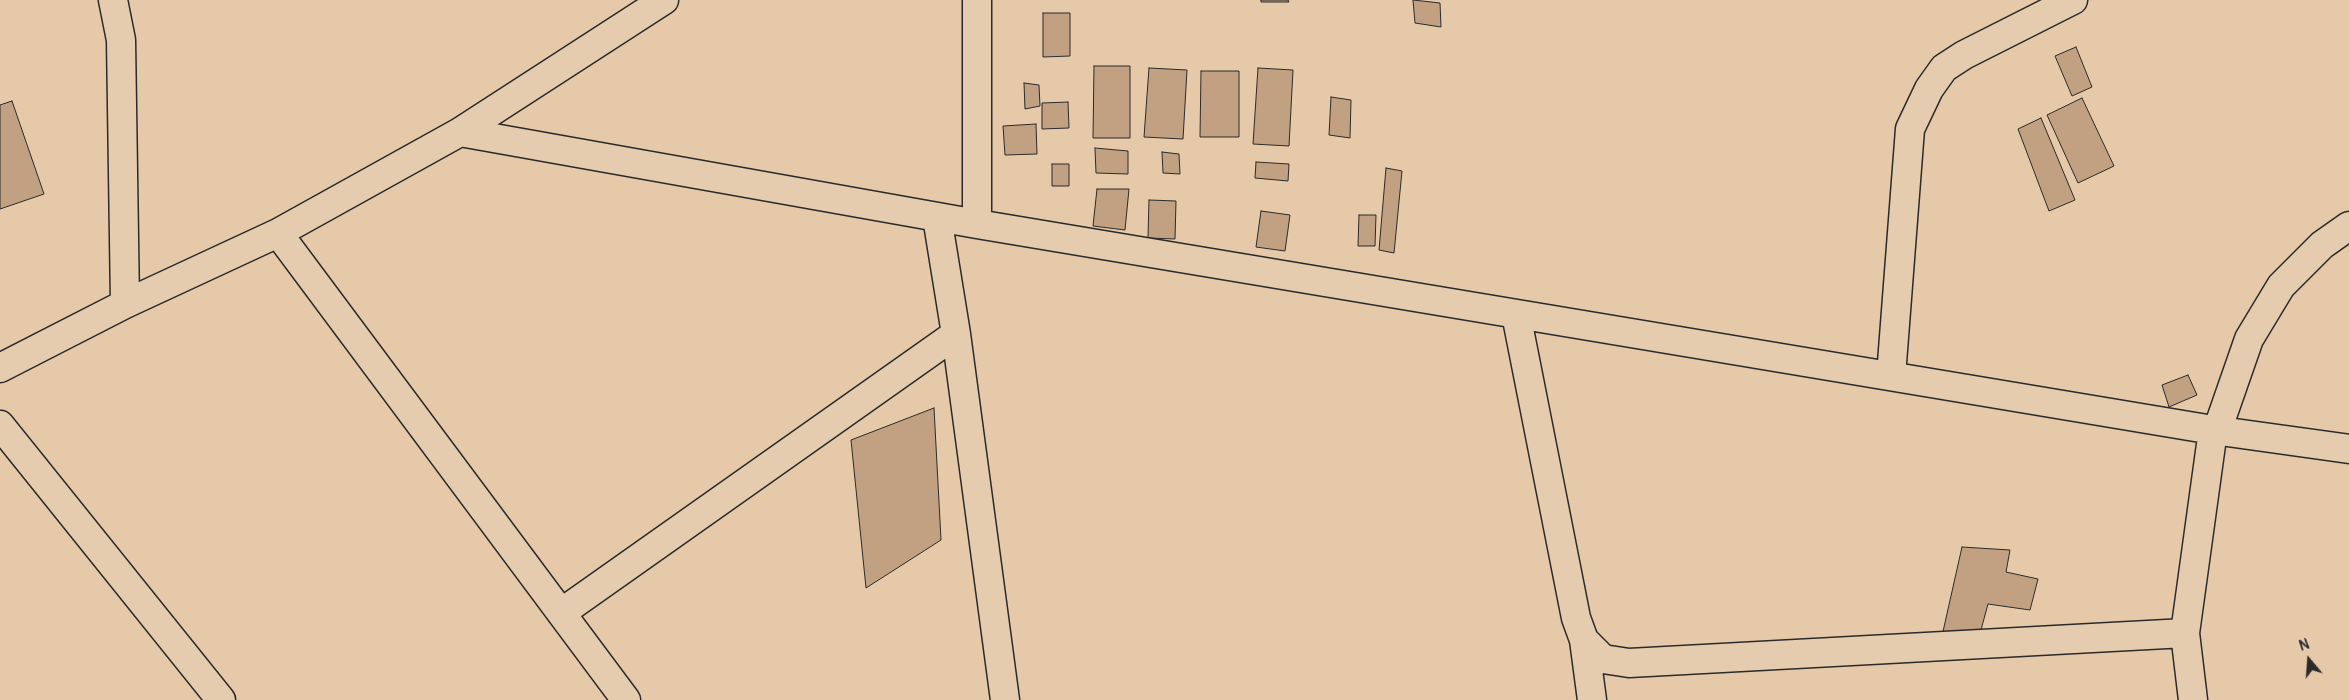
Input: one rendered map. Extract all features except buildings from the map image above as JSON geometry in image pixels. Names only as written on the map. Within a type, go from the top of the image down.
[{"type":"street","points":[[113,0],[121,40],[126,304]]},
{"type":"street","points":[[0,368],[126,304],[278,233],[460,132],[664,0]]},
{"type":"street","points":[[977,0],[978,224]]},
{"type":"street","points":[[1891,376],[1910,129],[1929,90],[1944,68],[1964,55],[2073,0]]},
{"type":"street","points":[[460,132],[978,224],[2215,431],[2349,449]]},
{"type":"street","points":[[937,217],[956,334],[1006,700]]},
{"type":"street","points":[[2193,700],[2185,633],[2215,431],[2249,339],[2281,286],[2322,245],[2349,226]]},
{"type":"street","points":[[278,233],[626,700]]},
{"type":"street","points":[[1516,314],[1576,618],[1584,640],[1592,700]]},
{"type":"street","points":[[561,613],[956,334]]},
{"type":"street","points":[[0,426],[221,700]]},
{"type":"street","points":[[1584,640],[1603,658],[1629,663],[2185,633]]}]
